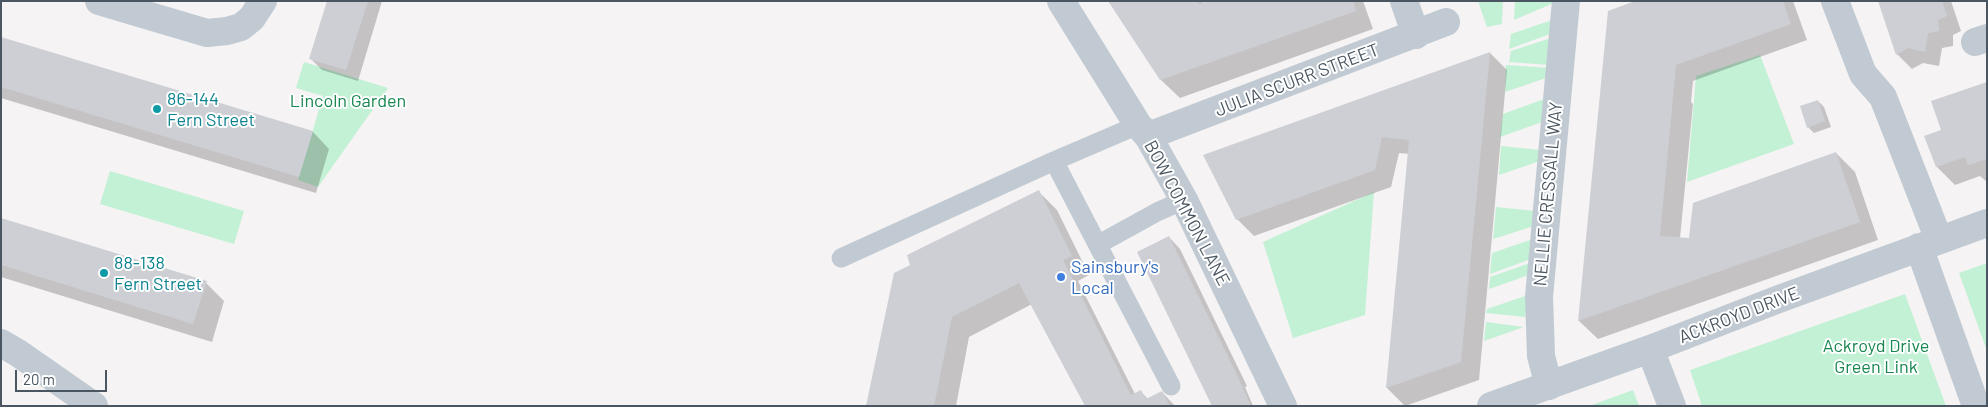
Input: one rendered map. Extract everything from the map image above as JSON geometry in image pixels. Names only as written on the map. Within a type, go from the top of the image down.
[{"type":"street","points":[[99,1],[207,32],[226,31],[241,27],[257,10]]},
{"type":"street","name":"BOW COMMON LANE","points":[[1061,1],[1184,200],[1283,406]]},
{"type":"street","points":[[1404,1],[1416,35]]},
{"type":"street","name":"NELLIE CRESSALL WAY","points":[[1549,386],[1540,356],[1540,297],[1566,1]]},
{"type":"street","points":[[1835,1],[1863,74],[1882,96],[1929,244],[1976,406]]},
{"type":"street","name":"JULIA SCURR STREET","points":[[1143,131],[1416,35],[1446,22]]},
{"type":"street","name":"ACKROYD DRIVE","points":[[1491,406],[1650,349],[1987,223]]},
{"type":"street","points":[[1,343],[32,362],[94,406]]},
{"type":"street","points":[[1650,349],[1672,406]]},
{"type":"lane","points":[[841,258],[1054,161],[1143,131]]},
{"type":"lane","points":[[1054,161],[1171,386]]},
{"type":"lane","points":[[1098,244],[1157,212],[1184,200]]},
{"type":"green space","points":[[1478,1],[1503,1],[1502,24],[1487,27]]},
{"type":"green space","points":[[1515,1],[1553,1],[1556,2],[1514,20]]},
{"type":"green space","points":[[1555,19],[1553,33],[1509,49],[1511,34]]},
{"type":"green space","points":[[1551,38],[1549,65],[1509,62],[1511,51]]},
{"type":"green space","points":[[1760,55],[1794,144],[1687,182],[1696,76]]},
{"type":"green space","name":"Lincoln Garden","points":[[304,62],[388,88],[318,187],[298,180],[323,96],[296,88]]},
{"type":"green space","points":[[1506,65],[1550,68],[1549,77],[1505,92]]},
{"type":"green space","points":[[1547,98],[1545,121],[1500,137],[1503,114]]},
{"type":"green space","points":[[1501,146],[1541,150],[1540,161],[1499,175]]},
{"type":"green space","points":[[110,171],[244,211],[234,244],[100,204]]},
{"type":"green space","points":[[1374,192],[1365,315],[1293,338],[1263,242]]},
{"type":"green space","points":[[1496,207],[1536,211],[1534,226],[1493,239]]},
{"type":"green space","points":[[1533,239],[1531,259],[1490,274],[1492,253]]},
{"type":"green space","points":[[1530,263],[1529,275],[1489,289],[1490,277]]},
{"type":"green space","name":"Ackroyd Drive Green Link","points":[[1987,263],[1987,351],[1959,273]]},
{"type":"green space","name":"Ackroyd Drive Green Link","points":[[1905,294],[1946,406],[1702,406],[1690,370]]},
{"type":"green space","points":[[1528,295],[1525,317],[1486,313],[1487,309]]},
{"type":"green space","points":[[1486,322],[1524,327],[1484,341]]},
{"type":"green space","points":[[1633,390],[1639,406],[1589,406]]},
{"type":"building","points":[[327,1],[368,1],[346,70],[309,59]]},
{"type":"building","points":[[1108,1],[1197,1],[1199,4],[1208,1],[1353,1],[1356,11],[1160,80]]},
{"type":"building","points":[[1635,1],[1783,1],[1791,24],[1676,65],[1660,236],[1689,238],[1693,203],[1836,152],[1860,222],[1578,321],[1608,11]]},
{"type":"building","points":[[1878,1],[1942,1],[1947,16],[1938,20],[1939,31],[1928,33],[1925,52],[1908,48],[1896,55]]},
{"type":"building","name":"86-144 Fern Street","points":[[1,37],[313,131],[299,177],[1,87]]},
{"type":"building","points":[[1490,52],[1461,362],[1386,388],[1409,140],[1382,137],[1375,170],[1236,220],[1203,155]]},
{"type":"building","points":[[1987,82],[1987,159],[1968,165],[1965,157],[1936,167],[1924,136],[1941,130],[1931,101]]},
{"type":"building","points":[[1818,100],[1825,121],[1807,128],[1800,106]]},
{"type":"building","points":[[1039,190],[1072,256],[1063,260],[1131,395],[1141,390],[1146,399],[1162,391],[1170,406],[1085,406],[1019,283],[952,317],[934,406],[866,406],[894,273],[910,265],[907,255]]},
{"type":"building","name":"88-138 Fern Street","points":[[1,218],[207,281],[193,324],[1,265]]},
{"type":"building","points":[[1169,236],[1251,406],[1212,406],[1137,252]]},
{"type":"place","name":"86-144 Fern Street","points":[[157,109]]},
{"type":"place","name":"88-138 Fern Street","points":[[104,273]]},
{"type":"place","name":"Sainsbury's Local","points":[[1061,277]]}]
